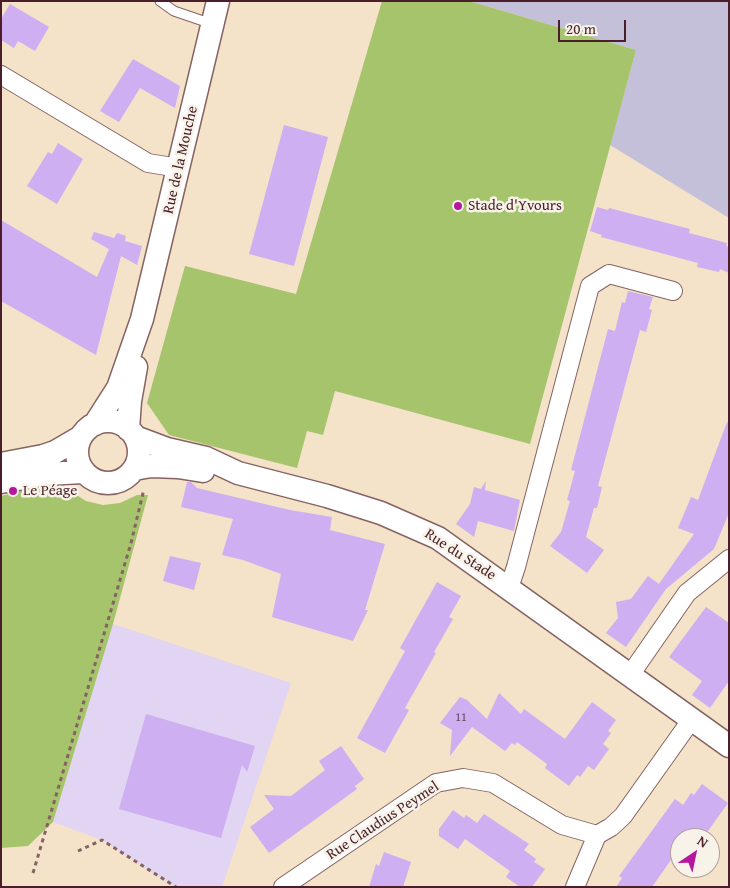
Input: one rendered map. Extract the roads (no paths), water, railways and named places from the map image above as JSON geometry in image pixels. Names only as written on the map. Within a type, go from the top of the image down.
[{"type":"street","name":"Rue de la Mouche","points":[[87,431],[118,388],[142,319],[218,1]]},
{"type":"street","points":[[1,76],[148,163],[179,168]]},
{"type":"street","points":[[509,588],[519,557],[590,286],[609,274],[673,291]]},
{"type":"street","name":"Rue de la Mouche","points":[[132,433],[130,401],[142,319]]},
{"type":"street","name":"Rue du Stade","points":[[87,431],[112,421],[132,433],[167,448],[206,458],[238,473]]},
{"type":"street","points":[[1,464],[55,452],[87,431]]},
{"type":"street","points":[[1,482],[47,474],[84,472],[76,456],[87,431]]},
{"type":"street","points":[[132,433],[139,453],[134,469]]},
{"type":"street","name":"Rue du Stade","points":[[84,472],[91,478],[110,484],[128,476],[134,469],[164,466],[238,473],[346,501],[399,520],[438,538],[729,746]]},
{"type":"street","points":[[630,675],[687,594],[729,559]]},
{"type":"street","points":[[575,887],[597,835],[611,827],[623,816],[692,720]]},
{"type":"street","name":"Rue Claudius Peymel","points":[[283,887],[436,784],[463,778],[493,783],[562,825],[597,835]]},
{"type":"lane","points":[[160,1],[174,11],[213,24]]},
{"type":"place","name":"Stade d'Yvours","points":[[458,206]]},
{"type":"place","name":"Le Péage","points":[[13,491]]}]
